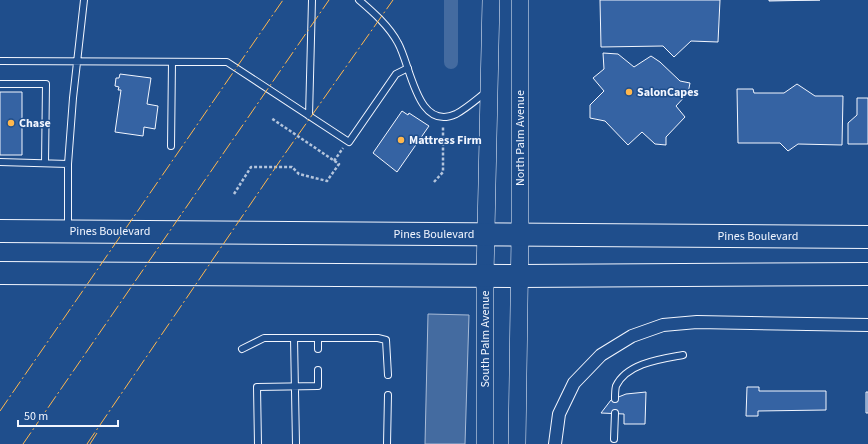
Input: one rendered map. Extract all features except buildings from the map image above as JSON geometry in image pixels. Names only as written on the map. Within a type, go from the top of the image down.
[{"type":"highway","name":"Pines Boulevard","points":[[0,231],[68,230],[520,235],[868,236]]},
{"type":"highway","points":[[762,275],[800,266],[868,260]]},
{"type":"highway","points":[[0,274],[485,276],[868,274]]},
{"type":"main road","points":[[486,234],[491,0]]},
{"type":"main road","name":"North Palm Avenue","points":[[520,0],[520,276]]},
{"type":"main road","name":"South Palm Avenue","points":[[485,444],[486,234]]},
{"type":"main road","points":[[517,444],[520,276]]},
{"type":"street","points":[[554,444],[559,414],[574,383],[601,355],[632,336],[663,325],[697,322],[868,324]]},
{"type":"lane","points":[[68,230],[68,164],[84,0]]},
{"type":"lane","points":[[309,116],[312,0]]},
{"type":"lane","points":[[358,0],[374,13],[398,42],[423,106],[432,114],[443,117],[457,113],[489,90]]},
{"type":"lane","points":[[0,61],[227,62],[349,142],[396,74],[408,68]]},
{"type":"lane","points":[[171,146],[172,62]]},
{"type":"lane","points":[[0,84],[46,84],[45,163]]},
{"type":"lane","points":[[0,162],[68,164]]},
{"type":"lane","points":[[242,349],[264,338],[378,338],[386,340],[388,375]]},
{"type":"lane","points":[[294,338],[296,444]]},
{"type":"lane","points":[[318,338],[318,349]]},
{"type":"lane","points":[[615,399],[616,387],[626,374],[637,367],[683,355]]},
{"type":"lane","points":[[258,444],[257,387],[318,386],[318,370]]},
{"type":"lane","points":[[387,444],[388,394]]},
{"type":"lane","points":[[614,439],[615,413]]},
{"type":"path","points":[[434,182],[443,172],[443,117]]},
{"type":"path","points":[[234,194],[251,167],[292,167],[299,174],[327,181],[339,164],[271,118]]},
{"type":"path","points":[[334,161],[347,141]]},
{"type":"water","points":[[428,314],[469,315],[465,444],[425,444]]},
{"type":"waterway","points":[[451,0],[451,62]]},
{"type":"power","points":[[0,411],[283,0]]},
{"type":"power","points":[[23,444],[329,0]]},
{"type":"power","points":[[87,444],[284,155],[393,0]]},
{"type":"power","points":[[90,444],[97,433]]},
{"type":"place","name":"SalonCapes","points":[[629,92]]},
{"type":"place","name":"Chase","points":[[11,123]]},
{"type":"place","name":"Mattress Firm","points":[[401,140]]}]
